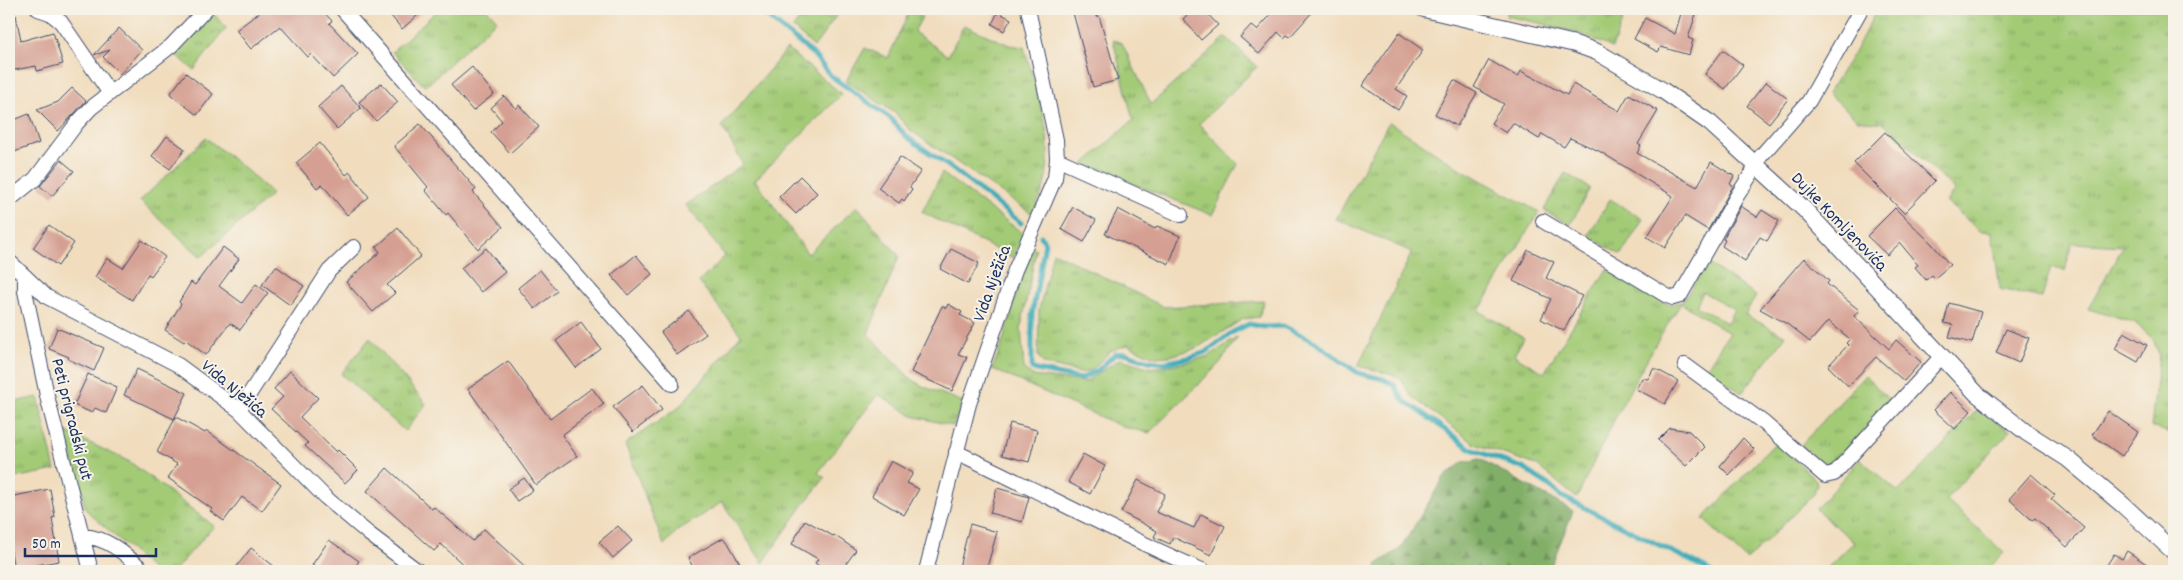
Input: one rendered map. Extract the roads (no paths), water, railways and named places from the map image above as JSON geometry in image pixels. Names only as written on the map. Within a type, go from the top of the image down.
[{"type":"street","points":[[38,9],[50,13],[60,22],[109,92]]},
{"type":"street","points":[[9,200],[35,179],[77,123],[109,92],[171,46],[206,9]]},
{"type":"street","points":[[342,9],[672,384]]},
{"type":"street","name":"Vida Nježića","points":[[926,571],[969,404],[1028,235],[1042,210],[1055,178],[1056,140],[1028,9]]},
{"type":"street","points":[[1543,221],[1667,296],[1677,297],[1683,293],[1736,196],[1757,165],[1760,157],[1809,101],[1861,9]]},
{"type":"street","name":"Dujke Komljenovića","points":[[1418,11],[1575,44],[1597,52],[1687,106],[1757,165],[1853,260],[1941,358],[1977,394],[2027,433],[2068,459],[2123,504],[2174,552]]},
{"type":"street","points":[[1057,159],[1181,215]]},
{"type":"street","points":[[239,410],[329,271],[354,247]]},
{"type":"street","name":"Vida Nježića","points":[[9,261],[52,300],[142,344],[178,365],[239,410],[325,497],[369,534],[418,571]]},
{"type":"street","name":"Peti prigradski put","points":[[25,276],[25,290],[48,400],[91,571]]},
{"type":"street","points":[[1685,365],[1738,403],[1825,476],[1830,476],[1834,474],[1941,358]]},
{"type":"street","points":[[956,452],[1120,533],[1204,571]]},
{"type":"street","points":[[83,536],[97,537],[112,544],[144,571]]},
{"type":"waterway","points":[[758,9],[813,54],[831,76],[889,117],[907,137],[954,170],[1021,223]]},
{"type":"waterway","points":[[1041,236],[1045,243],[1032,315],[1032,369],[1081,379],[1098,370],[1115,354],[1125,353],[1149,361],[1163,363],[1206,352],[1233,332],[1249,324],[1264,327],[1283,326],[1315,342],[1358,373],[1383,379],[1394,385],[1404,401],[1471,449],[1523,468],[1561,496],[1711,571]]}]
